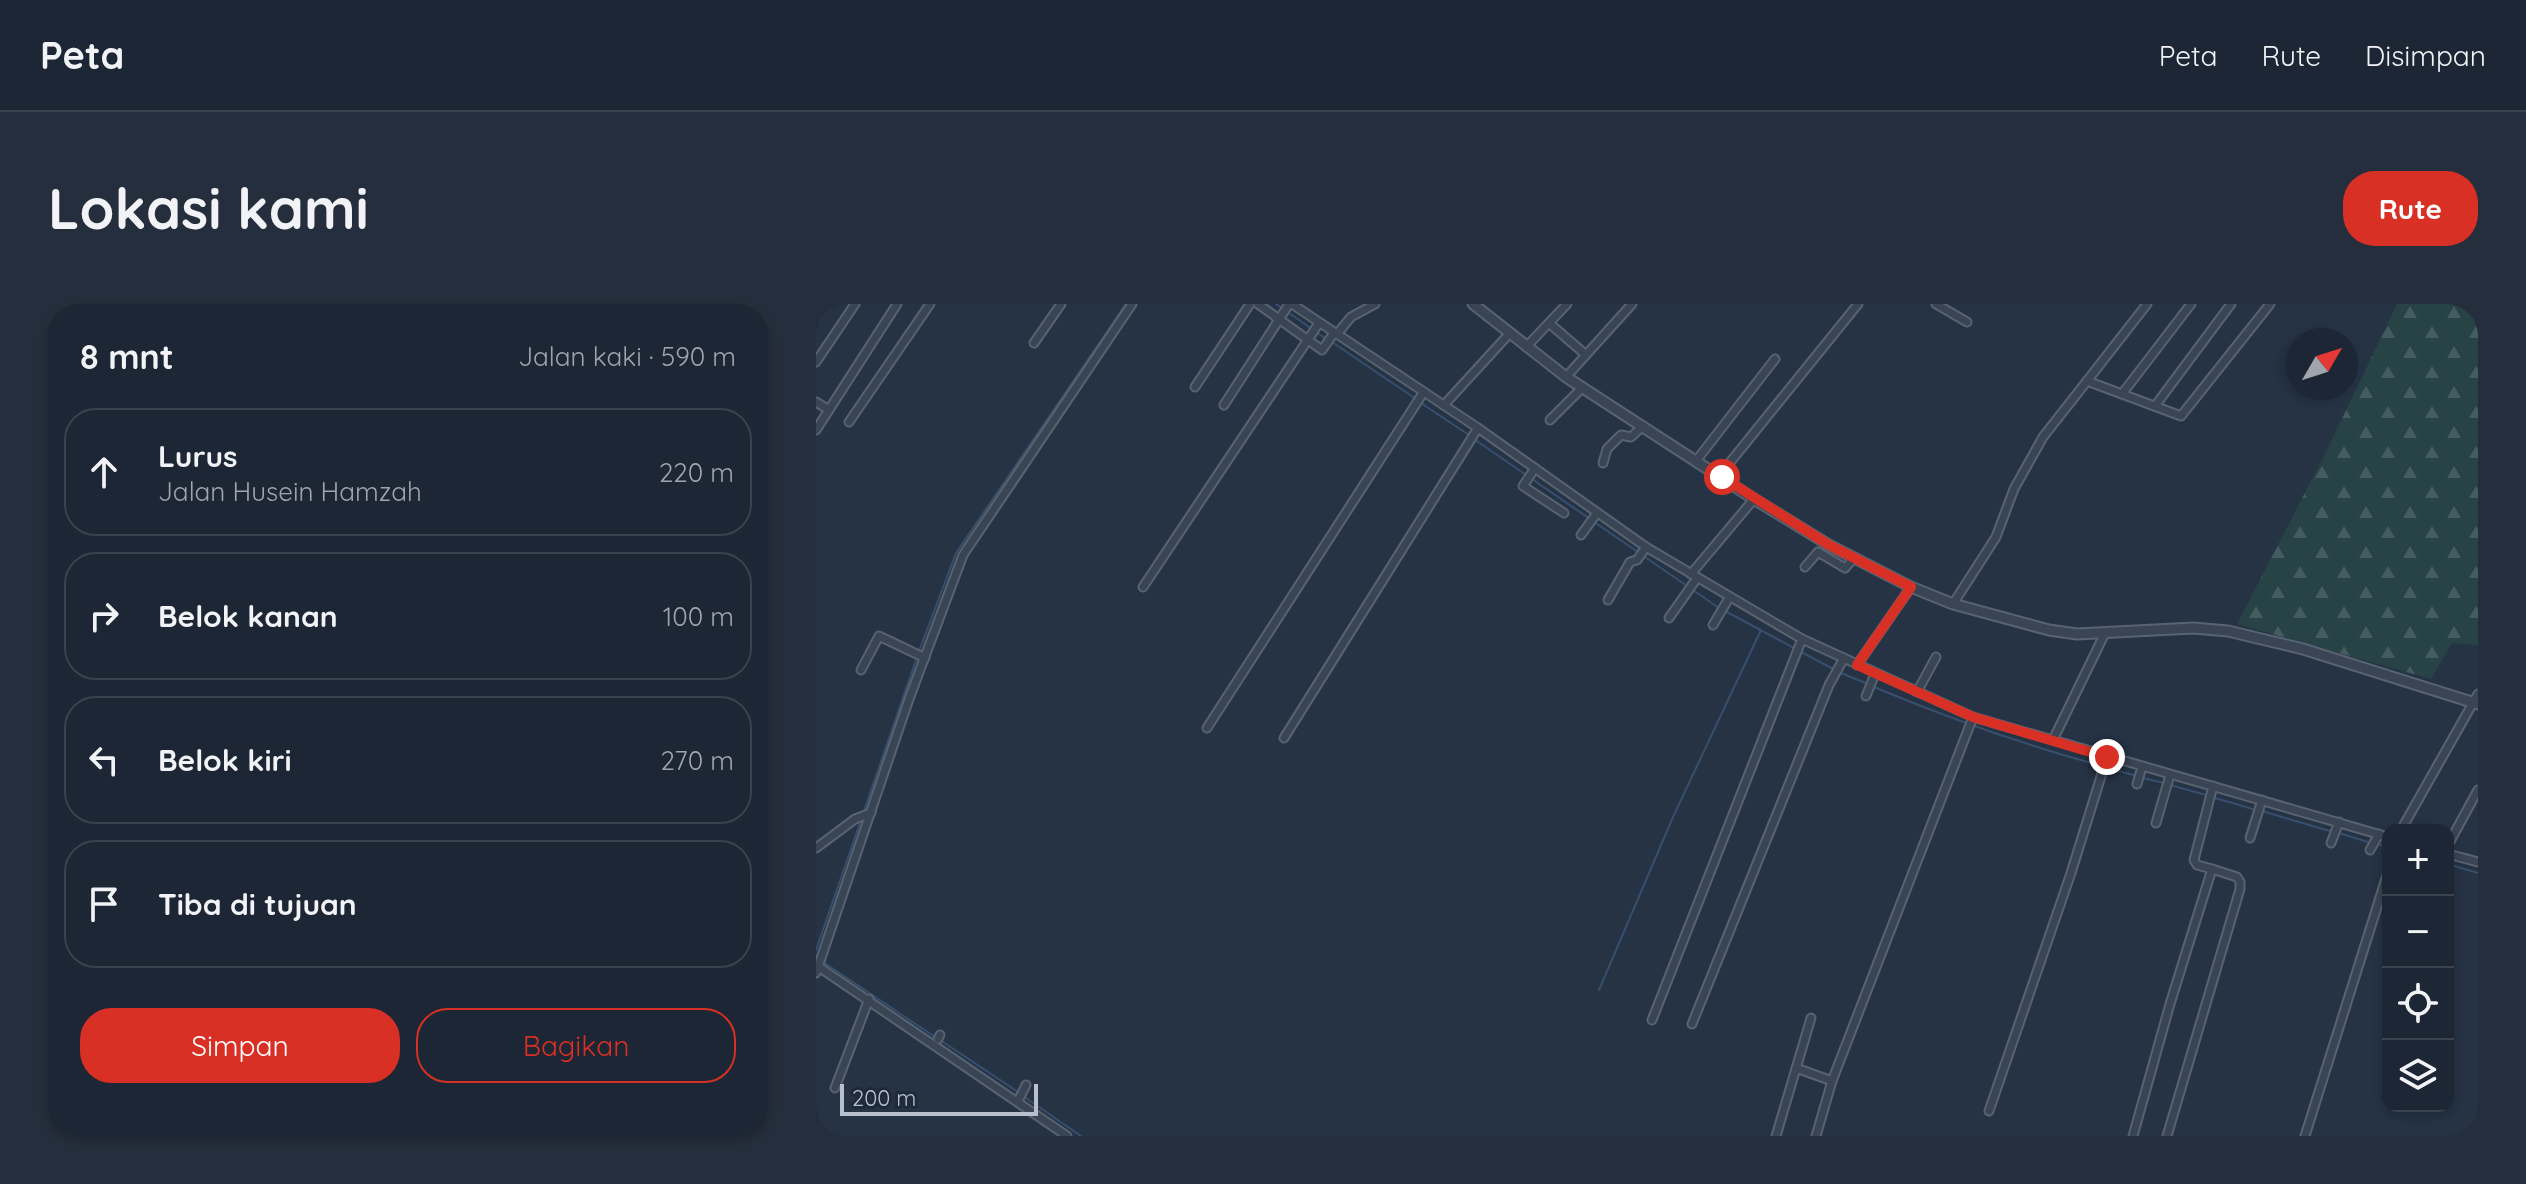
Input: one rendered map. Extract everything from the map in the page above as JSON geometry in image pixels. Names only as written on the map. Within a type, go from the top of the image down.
[{"type":"street","points":[[816,362],[855,304]]},
{"type":"street","points":[[816,430],[897,304]]},
{"type":"street","points":[[849,422],[930,304]]},
{"type":"street","points":[[1034,343],[1061,304]]},
{"type":"street","points":[[1067,1136],[1022,1094],[818,965],[920,656],[963,555],[1132,304]]},
{"type":"street","points":[[1195,387],[1250,304]]},
{"type":"street","points":[[1258,304],[1322,350],[1351,317],[1375,304]]},
{"type":"street","points":[[1473,304],[1566,377],[1754,499],[1854,558],[1953,604],[2049,630],[2077,634],[2193,628],[2228,631],[2303,649],[2476,700],[2404,824]]},
{"type":"street","points":[[1526,347],[1567,304]]},
{"type":"street","points":[[1566,377],[1632,304]]},
{"type":"street","points":[[1719,476],[1858,304]]},
{"type":"street","points":[[1936,304],[1949,307],[1967,322]]},
{"type":"street","points":[[1953,604],[1996,537],[2014,489],[2043,437],[2147,304]]},
{"type":"street","points":[[2122,394],[2191,304]]},
{"type":"street","points":[[2155,406],[2231,304]]},
{"type":"street","points":[[2087,381],[2181,416],[2270,304]]},
{"type":"street","points":[[1224,405],[1279,317],[1297,307],[1422,394],[1444,405],[1645,549],[1728,600],[1802,640],[1973,717],[2141,770],[2382,836]]},
{"type":"street","points":[[1143,587],[1319,323]]},
{"type":"street","points":[[1549,323],[1586,355]]},
{"type":"street","points":[[1444,405],[1509,334]]},
{"type":"street","points":[[1696,461],[1775,359]]},
{"type":"street","points":[[1550,420],[1583,387]]},
{"type":"street","points":[[1207,728],[1422,394]]},
{"type":"street","points":[[816,402],[829,410]]},
{"type":"street","points":[[1603,463],[1607,449],[1621,435],[1631,437],[1643,426]]},
{"type":"street","points":[[1284,738],[1476,430]]},
{"type":"street","points":[[1534,470],[1523,486],[1564,513]]},
{"type":"street","points":[[1669,618],[1694,578],[1754,499]]},
{"type":"street","points":[[1581,535],[1596,515]]},
{"type":"street","points":[[1608,600],[1630,562],[1637,560],[1645,549]]},
{"type":"street","points":[[1805,567],[1818,552],[1845,568],[1854,558]]},
{"type":"street","points":[[1857,665],[1911,587]]},
{"type":"street","points":[[1713,625],[1728,600]]},
{"type":"street","points":[[2053,740],[2105,633]]},
{"type":"street","points":[[861,670],[878,636],[920,656]]},
{"type":"street","points":[[1652,1020],[1802,640]]},
{"type":"street","points":[[1917,692],[1936,657]]},
{"type":"street","points":[[1692,1024],[1843,659]]},
{"type":"street","points":[[1866,696],[1875,674]]},
{"type":"street","points":[[1816,1136],[1832,1081],[1973,717]]},
{"type":"street","points":[[1989,1111],[2106,757]]},
{"type":"street","points":[[2137,784],[2141,770]]},
{"type":"street","points":[[2156,823],[2170,776]]},
{"type":"street","points":[[2167,1136],[2240,889],[2237,877],[2194,863],[2212,789]]},
{"type":"street","points":[[2454,834],[2478,790]]},
{"type":"street","points":[[2250,838],[2261,802]]},
{"type":"street","points":[[816,848],[855,819],[870,813]]},
{"type":"street","points":[[2332,842],[2338,823]]},
{"type":"street","points":[[2371,848],[2378,835]]},
{"type":"street","points":[[2454,856],[2478,862]]},
{"type":"street","points":[[2133,1136],[2212,869]]},
{"type":"street","points":[[2305,1136],[2382,891]]},
{"type":"street","points":[[835,1088],[869,999]]},
{"type":"street","points":[[1776,1136],[1811,1018]]},
{"type":"street","points":[[1796,1068],[1832,1081]]},
{"type":"green space","points":[[2397,304],[2478,304],[2478,645],[2452,643],[2431,679],[2237,624],[2351,400],[2358,400],[2358,385]]},
{"type":"waterway","points":[[919,651],[956,553],[1126,304]]},
{"type":"waterway","points":[[1276,304],[1283,309]]},
{"type":"waterway","points":[[1289,313],[1326,339]]},
{"type":"waterway","points":[[1332,342],[1416,399]]},
{"type":"waterway","points":[[1421,403],[1469,435]]},
{"type":"waterway","points":[[1474,439],[1719,608]]},
{"type":"waterway","points":[[1725,611],[1835,670]]},
{"type":"waterway","points":[[1599,990],[1673,817],[1761,630]]},
{"type":"waterway","points":[[863,814],[917,657]]},
{"type":"waterway","points":[[1841,673],[1868,684]]},
{"type":"waterway","points":[[1874,687],[1986,730],[2102,766]]},
{"type":"waterway","points":[[2108,768],[2137,776]]},
{"type":"waterway","points":[[2143,778],[2164,783]]},
{"type":"waterway","points":[[2170,785],[2206,795]]},
{"type":"waterway","points":[[2212,797],[2256,810]]},
{"type":"waterway","points":[[2262,811],[2333,832]]},
{"type":"waterway","points":[[816,950],[861,820]]},
{"type":"waterway","points":[[2339,833],[2371,843]]},
{"type":"waterway","points":[[2378,844],[2382,845]]},
{"type":"waterway","points":[[2454,866],[2478,873]]},
{"type":"waterway","points":[[823,962],[935,1037]]},
{"type":"waterway","points":[[940,1040],[1018,1092]]},
{"type":"waterway","points":[[1023,1096],[1081,1136]]},
{"type":"route","points":[[1722,477],[1829,545],[1911,587],[1857,665],[1973,717],[2107,757]]}]
